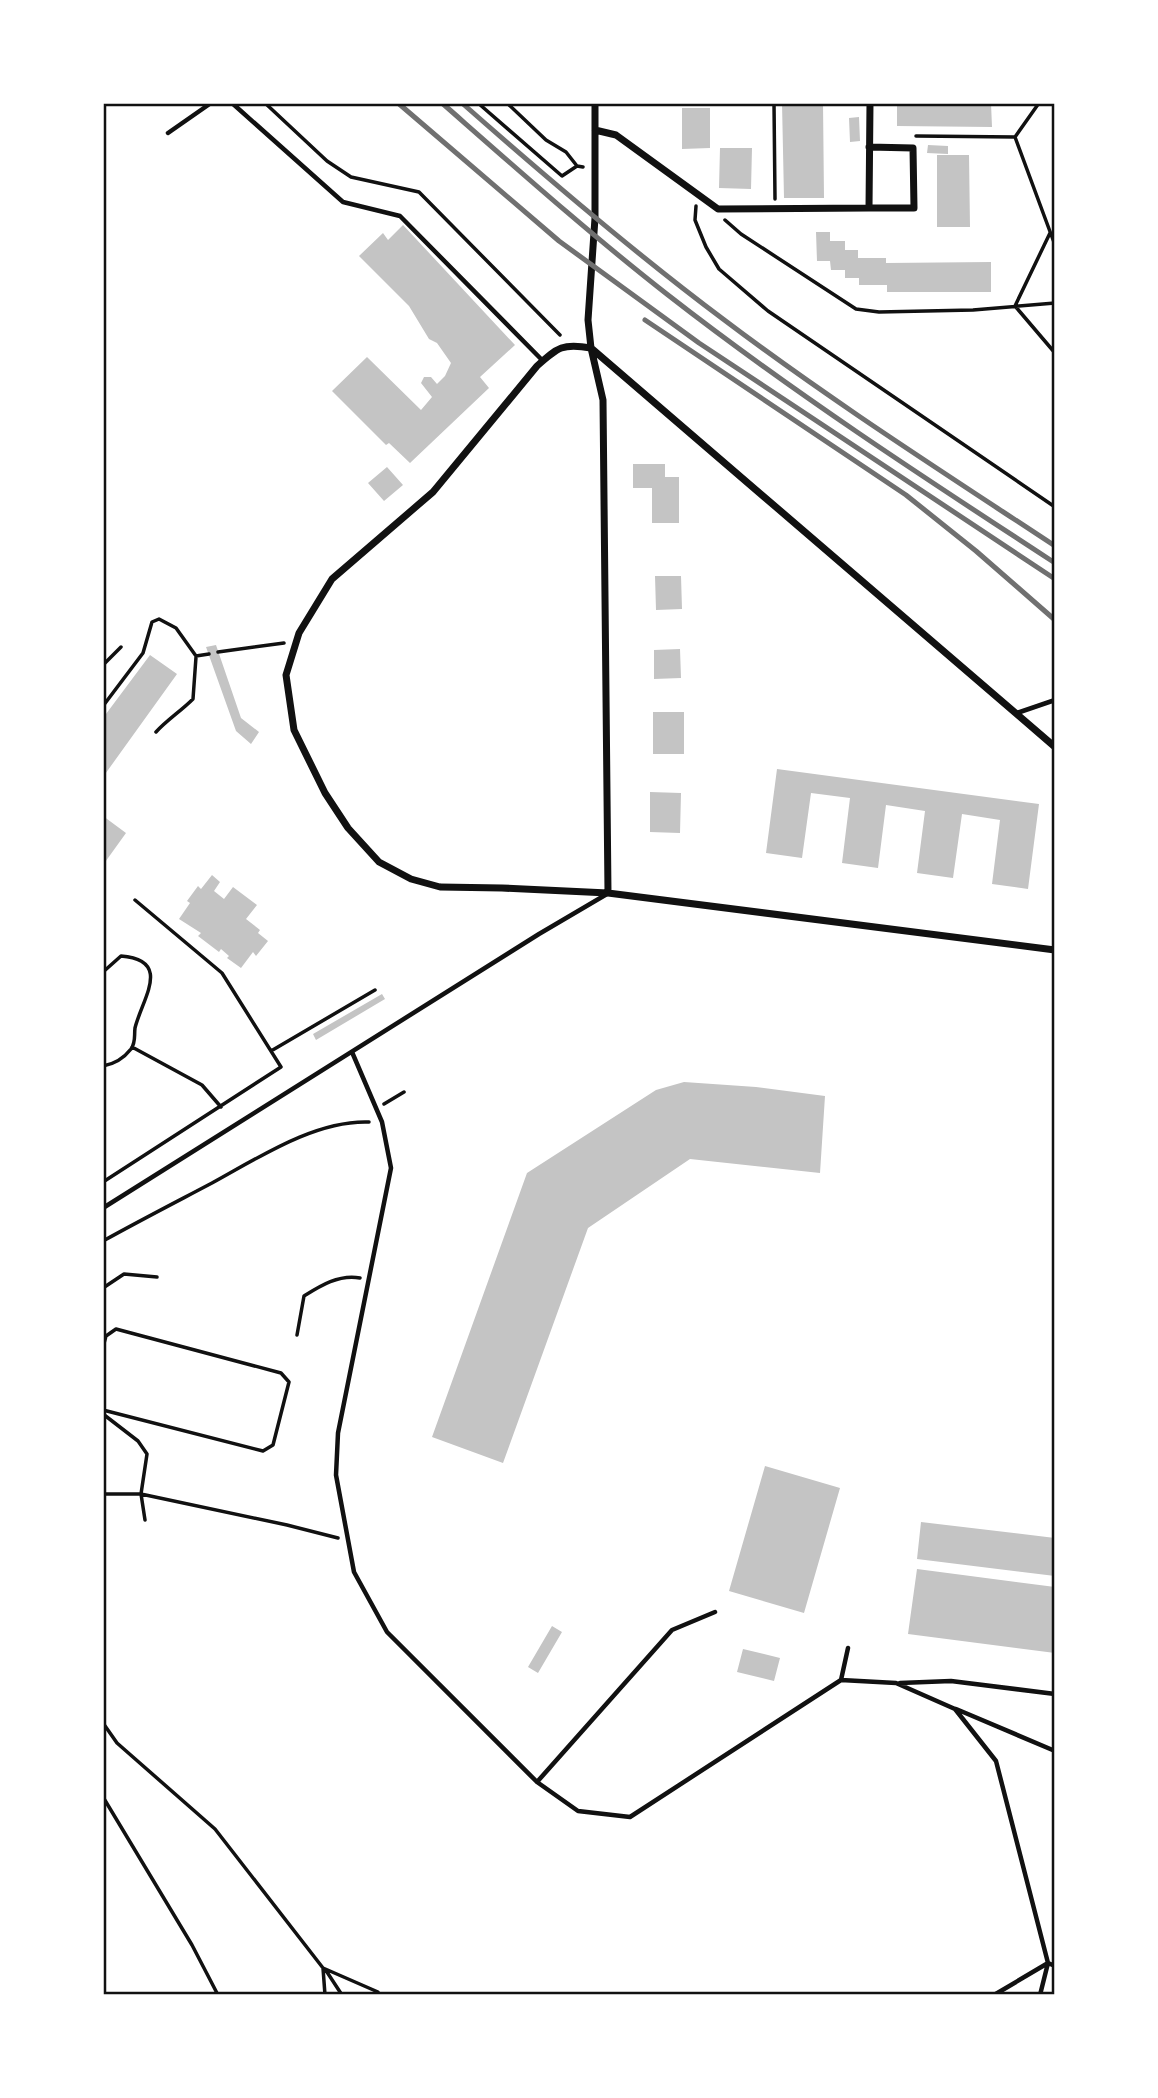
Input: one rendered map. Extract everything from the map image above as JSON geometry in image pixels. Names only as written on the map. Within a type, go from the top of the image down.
[{"type":"street","points":[[595,103],[595,218],[588,320],[591,348],[603,400],[608,893]]},
{"type":"street","points":[[869,208],[870,103]]},
{"type":"street","points":[[595,130],[616,135],[718,209],[914,208],[913,148],[869,147]]},
{"type":"street","points":[[1055,747],[591,348],[569,344],[540,363],[433,492],[332,579],[299,633],[286,675],[294,730],[325,793],[348,828],[379,862],[411,879],[440,887],[608,893],[1055,950]]},
{"type":"lane","points":[[168,133],[211,103]]},
{"type":"lane","points":[[232,103],[343,202],[400,216],[540,363]]},
{"type":"lane","points":[[1017,713],[1055,700]]},
{"type":"lane","points":[[103,1208],[608,893]]},
{"type":"lane","points":[[352,1052],[382,1122],[391,1168],[338,1433],[336,1475],[354,1572],[387,1632],[537,1782],[578,1811],[630,1817],[841,1680],[896,1684],[951,1681],[1055,1694]]},
{"type":"lane","points":[[537,1782],[672,1630],[715,1612]]},
{"type":"lane","points":[[841,1680],[848,1648]]},
{"type":"lane","points":[[896,1684],[1055,1751]]},
{"type":"lane","points":[[955,1709],[996,1761],[1048,1963],[1040,1995]]},
{"type":"lane","points":[[1048,1963],[1055,1966]]},
{"type":"lane","points":[[994,1995],[1048,1963]]},
{"type":"path","points":[[265,103],[327,162],[351,177],[419,192],[569,344]]},
{"type":"path","points":[[478,103],[562,176],[577,166],[566,152],[546,140],[507,103]]},
{"type":"path","points":[[774,103],[775,208]]},
{"type":"path","points":[[1016,137],[1039,103]]},
{"type":"path","points":[[913,148],[914,136],[1016,137]]},
{"type":"path","points":[[1016,137],[1055,245]]},
{"type":"path","points":[[698,195],[695,220],[719,269],[768,311],[1055,508]]},
{"type":"path","points":[[718,209],[726,222],[741,234],[856,309],[879,312],[973,310],[1055,303]]},
{"type":"path","points":[[1015,306],[1050,233]]},
{"type":"path","points":[[1015,306],[1055,353]]},
{"type":"path","points":[[103,706],[143,653],[152,622],[159,619],[176,628],[196,656],[193,699],[156,732]]},
{"type":"path","points":[[218,652],[296,642]]},
{"type":"path","points":[[103,665],[121,647]]},
{"type":"path","points":[[196,656],[209,654]]},
{"type":"path","points":[[113,694],[118,698]]},
{"type":"path","points":[[103,1182],[281,1067],[222,973],[135,900]]},
{"type":"path","points":[[103,972],[121,956],[135,957],[146,965],[151,979],[149,995],[135,1028],[132,1047],[125,1056],[103,1066]]},
{"type":"path","points":[[271,1051],[375,990]]},
{"type":"path","points":[[132,1047],[202,1085],[220,1107]]},
{"type":"path","points":[[376,1109],[404,1092]]},
{"type":"path","points":[[103,1241],[266,1153],[324,1127],[354,1121],[382,1122]]},
{"type":"path","points":[[103,1287],[124,1274],[157,1277]]},
{"type":"path","points":[[298,1335],[304,1297],[320,1286],[336,1280],[354,1277],[369,1280]]},
{"type":"path","points":[[103,1347],[106,1336],[116,1329],[281,1373],[289,1382],[273,1445],[263,1451],[103,1412]]},
{"type":"path","points":[[103,1412],[138,1441],[147,1454],[141,1494],[145,1520]]},
{"type":"path","points":[[103,1493],[141,1494],[348,1541]]},
{"type":"path","points":[[103,1723],[117,1743],[215,1829],[342,1995]]},
{"type":"path","points":[[103,1797],[192,1945],[218,1995]]},
{"type":"path","points":[[323,1968],[325,1995]]},
{"type":"path","points":[[323,1968],[378,1992],[379,1995]]},
{"type":"building","points":[[782,103],[823,103],[824,198],[784,198]]},
{"type":"building","points":[[897,103],[991,103],[992,127],[897,126]]},
{"type":"building","points":[[682,108],[710,108],[710,148],[682,149]]},
{"type":"building","points":[[859,117],[860,141],[850,142],[849,118]]},
{"type":"building","points":[[928,145],[948,146],[948,154],[927,153]]},
{"type":"building","points":[[720,148],[752,148],[751,189],[719,188]]},
{"type":"building","points":[[937,155],[969,155],[970,227],[937,227]]},
{"type":"building","points":[[403,225],[515,345],[480,377],[489,388],[410,463],[389,443],[386,445],[332,391],[367,357],[421,410],[432,397],[421,383],[424,377],[431,377],[437,384],[445,376],[451,363],[437,343],[429,339],[409,306],[359,256],[383,233],[388,240]]},
{"type":"building","points":[[816,232],[830,232],[830,241],[845,241],[845,250],[858,250],[858,258],[886,258],[886,263],[991,262],[991,292],[887,292],[887,285],[859,285],[859,278],[845,278],[845,270],[831,270],[830,261],[817,261]]},
{"type":"building","points":[[633,464],[665,464],[665,477],[679,477],[679,523],[652,523],[652,488],[633,488]]},
{"type":"building","points":[[387,467],[403,485],[384,501],[368,483]]},
{"type":"building","points":[[655,576],[681,576],[682,609],[656,610]]},
{"type":"building","points":[[216,645],[241,718],[259,732],[251,744],[236,731],[206,647]]},
{"type":"building","points":[[680,649],[681,678],[654,679],[654,650]]},
{"type":"building","points":[[150,655],[177,674],[103,777],[103,718]]},
{"type":"building","points":[[653,712],[684,712],[684,754],[653,754]]},
{"type":"building","points":[[777,769],[1039,804],[1028,889],[992,884],[1000,820],[962,814],[953,878],[917,873],[925,811],[886,805],[878,868],[842,863],[850,798],[811,793],[802,858],[766,853]]},
{"type":"building","points":[[650,792],[681,793],[680,833],[650,832]]},
{"type":"building","points":[[103,816],[126,833],[103,865]]},
{"type":"building","points":[[212,875],[220,882],[214,891],[224,899],[233,887],[257,905],[246,919],[260,930],[258,933],[268,941],[256,956],[253,952],[241,968],[227,958],[229,956],[221,949],[219,952],[198,936],[201,933],[179,919],[198,886],[201,889]]},
{"type":"building","points":[[382,994],[385,999],[316,1040],[313,1034]]},
{"type":"building","points":[[684,1082],[756,1087],[825,1096],[820,1173],[690,1159],[588,1228],[503,1463],[432,1437],[527,1173],[656,1090]]},
{"type":"building","points":[[765,1466],[840,1488],[804,1613],[729,1591]]},
{"type":"building","points":[[921,1522],[1055,1538],[1055,1576],[917,1559]]},
{"type":"building","points":[[917,1569],[1055,1587],[1055,1653],[908,1634]]},
{"type":"building","points":[[552,1626],[562,1632],[538,1673],[528,1667]]},
{"type":"building","points":[[743,1649],[780,1658],[774,1681],[737,1672]]},
{"type":"railway","points":[[398,103],[559,241],[699,343],[1055,579]]},
{"type":"railway","points":[[442,103],[610,248],[715,331],[858,433],[1055,563]]},
{"type":"railway","points":[[462,103],[590,214],[763,349],[1055,546]]},
{"type":"railway","points":[[645,320],[906,495],[1055,620]]}]
